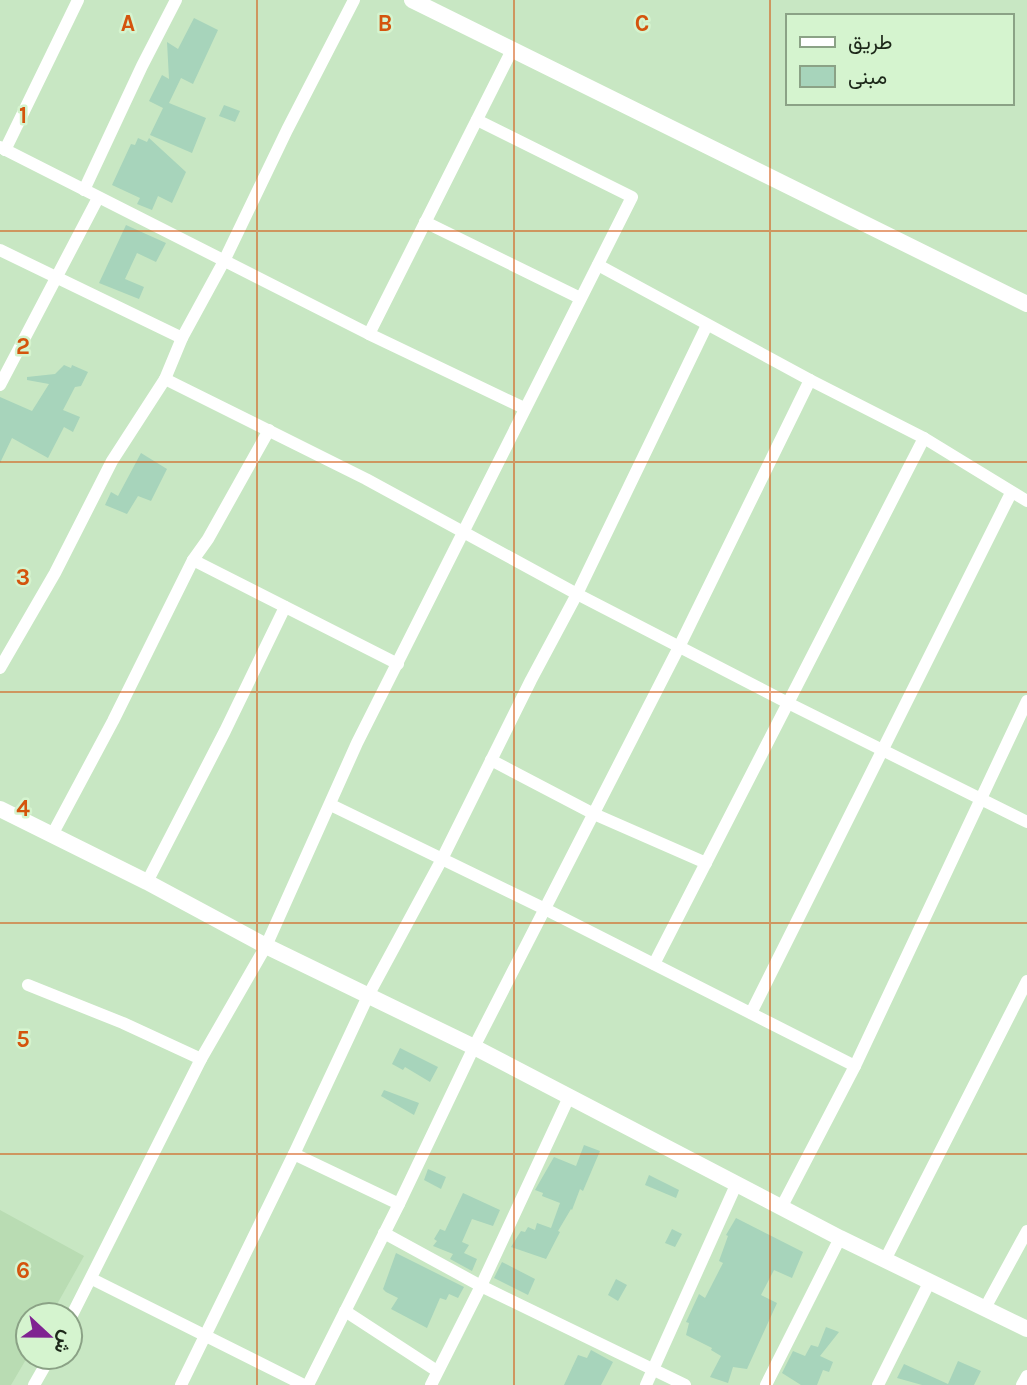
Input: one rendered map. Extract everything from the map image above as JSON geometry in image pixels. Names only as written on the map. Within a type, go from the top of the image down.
[{"type":"street","points":[[78,0],[2,149],[369,334],[524,408]]},
{"type":"street","points":[[84,190],[176,0]]},
{"type":"street","points":[[0,668],[4,650],[55,573],[112,461],[164,379],[182,338],[224,261],[354,0]]},
{"type":"street","points":[[412,0],[1027,304]]},
{"type":"street","points":[[369,334],[512,50]]},
{"type":"street","points":[[80,1301],[201,1059],[266,946],[358,743],[632,197],[477,120]]},
{"type":"street","points":[[0,385],[98,198]]},
{"type":"street","points":[[425,222],[580,298]]},
{"type":"street","points":[[0,250],[182,338]]},
{"type":"street","points":[[598,265],[810,380],[924,438],[1027,501]]},
{"type":"street","points":[[181,1385],[369,994],[442,859],[577,594],[707,325]]},
{"type":"street","points":[[164,379],[269,430],[463,531],[788,704],[1027,822]]},
{"type":"street","points":[[92,1279],[306,1385],[399,1204],[474,1047],[679,646],[810,380]]},
{"type":"street","points":[[52,835],[113,721],[193,560],[208,539],[269,430]]},
{"type":"street","points":[[654,964],[924,438]]},
{"type":"street","points":[[751,1013],[1011,493]]},
{"type":"street","points":[[193,560],[398,664]]},
{"type":"street","points":[[147,883],[225,732],[285,607]]},
{"type":"street","points":[[781,1208],[855,1066],[1027,701]]},
{"type":"street","points":[[491,761],[594,814],[706,863]]},
{"type":"street","points":[[331,805],[545,909],[855,1066]]},
{"type":"street","points":[[0,809],[266,946],[474,1047],[840,1238],[886,1258],[1027,1329]]},
{"type":"street","points":[[886,1258],[1027,981]]},
{"type":"street","points":[[28,985],[123,1023],[201,1059]]},
{"type":"street","points":[[431,1385],[481,1286],[569,1097]]},
{"type":"street","points":[[294,1154],[399,1204]]},
{"type":"street","points":[[646,1385],[736,1185]]},
{"type":"street","points":[[985,1308],[1027,1231]]},
{"type":"street","points":[[384,1233],[481,1286],[655,1368],[685,1385]]},
{"type":"street","points":[[766,1385],[840,1238]]},
{"type":"street","points":[[878,1385],[930,1281]]},
{"type":"street","points":[[345,1311],[437,1371]]},
{"type":"street","points":[[1022,1385],[1027,1376]]},
{"type":"shaded area","points":[[0,1210],[84,1256],[59,1301],[14,1301],[14,1371],[19,1371],[11,1385],[0,1385]]},
{"type":"building","points":[[194,18],[218,30],[193,84],[181,78],[169,103],[206,118],[192,153],[150,135],[163,108],[149,101],[162,75],[169,79],[167,42],[178,49]]},
{"type":"building","points":[[224,105],[240,111],[235,122],[219,116]]},
{"type":"building","points":[[138,138],[147,142],[149,138],[186,172],[172,203],[158,196],[152,210],[137,204],[140,198],[112,185],[131,144],[135,145]]},
{"type":"building","points":[[126,225],[166,243],[156,262],[137,253],[125,279],[144,287],[139,299],[99,283]]},
{"type":"building","points":[[64,365],[71,368],[72,365],[88,372],[81,386],[75,387],[63,410],[80,417],[73,432],[64,427],[48,458],[12,438],[0,463],[0,397],[32,411],[49,384],[27,380],[27,377],[55,374]]},
{"type":"building","points":[[141,453],[167,469],[151,501],[138,496],[127,514],[105,505],[111,492],[118,496]]},
{"type":"building","points":[[400,1048],[438,1067],[430,1082],[405,1067],[403,1070],[392,1064]]},
{"type":"building","points":[[384,1090],[419,1103],[414,1115],[381,1096]]},
{"type":"building","points":[[584,1145],[600,1151],[583,1191],[580,1189],[546,1259],[511,1247],[521,1231],[525,1232],[528,1227],[535,1230],[537,1223],[551,1228],[560,1203],[535,1190],[554,1157],[576,1166]]},
{"type":"building","points":[[428,1169],[446,1177],[441,1189],[424,1180]]},
{"type":"building","points":[[649,1175],[679,1190],[676,1198],[645,1185]]},
{"type":"building","points":[[463,1193],[500,1210],[493,1226],[472,1219],[462,1242],[469,1245],[464,1253],[477,1259],[472,1271],[450,1259],[453,1254],[433,1246],[440,1229],[445,1231]]},
{"type":"building","points":[[736,1218],[803,1252],[792,1278],[774,1270],[761,1295],[777,1303],[747,1369],[733,1367],[728,1383],[710,1377],[721,1356],[711,1350],[712,1348],[686,1335],[689,1323],[686,1322],[699,1294],[705,1298],[723,1263],[719,1261],[728,1236],[726,1235]]},
{"type":"building","points":[[672,1229],[682,1234],[675,1247],[665,1243]]},
{"type":"building","points":[[396,1253],[464,1287],[458,1298],[449,1294],[446,1300],[440,1298],[427,1328],[391,1309],[398,1298],[383,1289]]},
{"type":"building","points":[[502,1262],[535,1279],[528,1295],[494,1278]]},
{"type":"building","points":[[616,1279],[627,1285],[618,1301],[608,1295]]},
{"type":"building","points":[[826,1327],[839,1332],[820,1356],[833,1362],[829,1372],[823,1370],[817,1385],[801,1385],[782,1373],[793,1351],[805,1356],[811,1345],[818,1347]]},
{"type":"building","points":[[591,1350],[613,1362],[601,1385],[564,1385],[578,1355],[587,1358]]},
{"type":"building","points":[[958,1361],[981,1371],[974,1385],[922,1385],[897,1378],[904,1364],[948,1384]]}]
